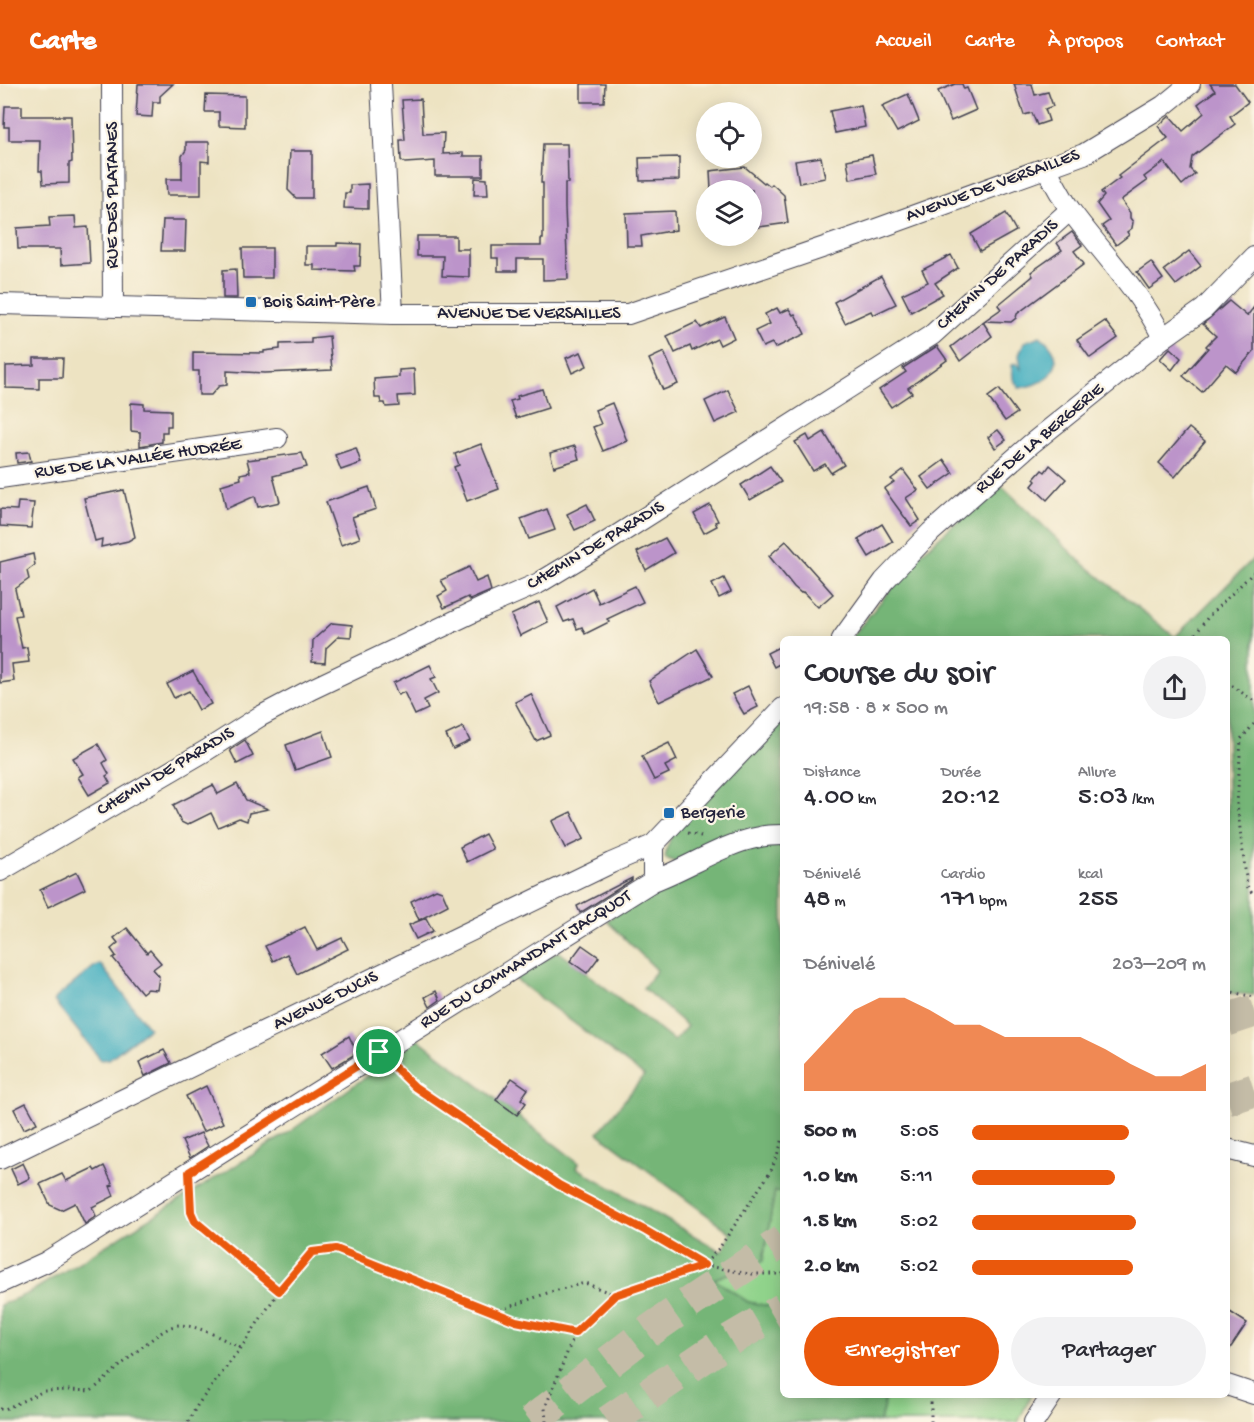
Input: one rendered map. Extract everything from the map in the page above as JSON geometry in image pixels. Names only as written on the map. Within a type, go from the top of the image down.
[{"type":"street","name":"RUE DES PLATANES","points":[[112,84],[113,306]]},
{"type":"street","points":[[381,84],[393,314]]},
{"type":"street","name":"AVENUE DE VERSAILLES","points":[[0,304],[393,314],[628,314],[854,237],[1084,154],[1163,106],[1190,84]]},
{"type":"street","points":[[1046,168],[1070,210],[1153,318],[1163,338]]},
{"type":"street","name":"CHEMIN DE PARADIS","points":[[0,871],[259,717],[312,689],[539,583],[605,543],[932,335],[1070,210]]},
{"type":"street","name":"RUE DE LA BERGERIE","points":[[844,636],[884,582],[931,532],[1031,444],[1163,338],[1204,309],[1254,257]]},
{"type":"street","name":"RUE DE LA VALLÉE HUDRÉE","points":[[0,478],[277,438]]},
{"type":"street","points":[[653,881],[653,845],[780,711]]},
{"type":"street","name":"RUE DU COMMANDANT JACQUOT","points":[[0,1283],[46,1262],[653,881],[675,873],[725,848],[760,837],[780,835]]},
{"type":"street","name":"AVENUE DUCIS","points":[[0,1159],[378,975],[653,845]]},
{"type":"street","points":[[1230,1150],[1254,1156]]},
{"type":"street","points":[[1230,1385],[1254,1394]]},
{"type":"street","points":[[1034,1422],[1050,1398]]},
{"type":"path","points":[[1194,636],[1208,617],[1254,572]]},
{"type":"path","points":[[1230,684],[1254,701]]},
{"type":"path","points":[[1254,724],[1241,739],[1237,804],[1247,886],[1254,896]]},
{"type":"path","points":[[682,831],[710,838]]},
{"type":"path","points":[[1230,992],[1254,997]]},
{"type":"path","points":[[379,1052],[415,1087],[559,1185],[704,1265],[749,1274],[780,1274]]},
{"type":"path","points":[[546,1422],[545,1408],[575,1333],[615,1295],[704,1265],[720,1247],[771,1171],[780,1147]]},
{"type":"path","points":[[189,1172],[191,1212],[195,1221],[279,1291]]},
{"type":"path","points":[[188,1422],[198,1404],[241,1348],[279,1291],[312,1252],[336,1249],[516,1321],[575,1333]]},
{"type":"path","points":[[495,1312],[550,1292],[585,1283],[615,1295]]},
{"type":"path","points":[[0,1409],[5,1409],[44,1391],[91,1391],[161,1331],[177,1324],[196,1327],[241,1348]]},
{"type":"path","points":[[931,1398],[931,1422]]},
{"type":"green space","points":[[1000,484],[1080,561],[1174,636],[852,636],[919,555]]},
{"type":"green space","points":[[1254,558],[1254,995],[1230,993],[1230,636],[1176,636]]},
{"type":"green space","points":[[780,720],[780,1192],[775,1191],[763,1261],[714,1279],[748,1302],[780,1308],[780,1398],[885,1398],[880,1422],[0,1422],[0,1305],[29,1293],[288,1133],[418,1039],[579,1163],[577,1168],[722,1252],[731,1233],[598,1133],[644,1076],[514,978],[558,951],[674,1041],[687,1026],[643,988],[657,970],[607,921],[676,862],[665,858],[675,828]]},
{"type":"green space","points":[[775,1190],[780,1191],[780,1308],[748,1302],[713,1279],[763,1261]]},
{"type":"green space","points":[[885,1398],[1030,1398],[1018,1422],[880,1422]]},
{"type":"water","points":[[1040,336],[1050,345],[1055,354],[1054,370],[1040,382],[1019,388],[1013,379],[1012,365],[1016,363],[1021,369],[1019,355],[1024,342]]},
{"type":"water","points":[[100,964],[149,1028],[109,1059],[101,1060],[54,1001]]},
{"type":"building","points":[[138,84],[173,84],[160,96],[160,102],[153,102],[152,117],[136,116]]},
{"type":"building","points":[[581,84],[605,84],[604,102],[581,102]]},
{"type":"building","points":[[955,84],[962,84],[964,89],[967,88],[976,110],[951,121],[938,91]]},
{"type":"building","points":[[1014,84],[1032,84],[1035,95],[1048,92],[1053,106],[1045,109],[1049,121],[1037,125],[1032,113],[1024,115]]},
{"type":"building","points":[[1210,84],[1235,84],[1248,102],[1230,116],[1235,124],[1192,157],[1190,169],[1195,174],[1182,185],[1164,162],[1144,177],[1147,181],[1121,200],[1133,222],[1132,228],[1127,232],[1129,235],[1116,245],[1102,226],[1109,221],[1097,204],[1104,196],[1101,192],[1168,138],[1158,126],[1170,116],[1183,131],[1204,113],[1198,104],[1215,91]]},
{"type":"building","points":[[908,94],[919,121],[897,132],[882,106]]},
{"type":"building","points":[[206,95],[245,96],[245,127],[219,126],[219,112],[205,112]]},
{"type":"building","points":[[421,99],[423,134],[444,133],[443,154],[463,153],[463,156],[483,156],[483,176],[435,176],[435,161],[405,163],[401,160],[400,140],[405,140],[402,100]]},
{"type":"building","points":[[861,105],[865,127],[835,133],[830,111]]},
{"type":"building","points":[[5,106],[22,106],[22,116],[71,116],[72,162],[69,163],[69,183],[43,184],[42,171],[39,171],[40,140],[9,140],[9,127],[4,127]]},
{"type":"building","points":[[186,142],[209,142],[209,162],[201,161],[201,195],[167,195],[166,179],[182,179],[182,156],[186,150]]},
{"type":"building","points":[[543,144],[567,144],[568,183],[565,183],[565,208],[568,279],[543,280],[543,259],[517,259],[517,271],[498,271],[498,258],[492,258],[492,246],[541,246],[541,239],[543,239],[543,183],[541,183]]},
{"type":"building","points":[[290,151],[312,151],[312,198],[296,198],[288,190]]},
{"type":"building","points":[[872,155],[876,174],[850,179],[847,160]]},
{"type":"building","points":[[679,157],[679,180],[640,181],[639,158]]},
{"type":"building","points":[[821,157],[825,178],[799,183],[795,161]]},
{"type":"building","points":[[746,168],[760,180],[710,180],[710,171]]},
{"type":"building","points":[[475,178],[487,179],[488,195],[474,195]]},
{"type":"building","points":[[762,181],[770,186],[772,184],[784,195],[788,223],[762,227]]},
{"type":"building","points":[[368,184],[368,209],[344,208],[345,193],[350,193],[350,185]]},
{"type":"building","points":[[675,211],[676,230],[641,236],[642,246],[627,246],[626,213]]},
{"type":"building","points":[[1006,213],[1016,231],[980,251],[971,234]]},
{"type":"building","points":[[75,216],[76,228],[88,227],[90,263],[61,265],[60,249],[18,249],[17,228],[50,226],[49,217]]},
{"type":"building","points":[[163,220],[186,220],[185,251],[161,251]]},
{"type":"building","points":[[1072,232],[1082,245],[1074,251],[1084,264],[1017,314],[1011,322],[984,321],[1001,309],[998,305],[1033,276],[1031,272],[1062,250],[1057,243]]},
{"type":"building","points":[[417,236],[456,236],[456,249],[469,249],[469,277],[442,276],[443,256],[417,256]]},
{"type":"building","points":[[337,243],[361,244],[360,266],[354,266],[355,271],[314,270],[314,265],[306,265],[306,246],[337,246]]},
{"type":"building","points":[[242,248],[272,248],[272,278],[243,278]]},
{"type":"building","points":[[1189,251],[1201,266],[1176,285],[1164,270]]},
{"type":"building","points":[[951,255],[958,268],[935,283],[943,294],[911,312],[902,294],[928,282],[922,270]]},
{"type":"building","points":[[1151,262],[1163,279],[1149,289],[1137,272]]},
{"type":"building","points":[[236,269],[237,298],[223,298],[223,270]]},
{"type":"building","points":[[881,276],[896,304],[873,315],[871,311],[845,323],[834,302]]},
{"type":"building","points":[[1229,301],[1247,316],[1254,307],[1254,351],[1236,372],[1226,364],[1202,392],[1183,376],[1216,336],[1203,324]]},
{"type":"building","points":[[777,308],[780,313],[789,309],[793,315],[795,314],[805,334],[775,348],[772,343],[763,347],[755,331],[770,324],[765,314]]},
{"type":"building","points":[[725,317],[734,338],[720,345],[717,339],[692,351],[690,346],[675,353],[667,336],[697,322],[701,328]]},
{"type":"building","points":[[1105,321],[1118,338],[1090,358],[1077,340]]},
{"type":"building","points":[[983,322],[992,336],[960,361],[951,347]]},
{"type":"building","points":[[329,336],[332,370],[265,373],[227,371],[227,385],[219,386],[211,395],[199,395],[199,371],[193,371],[193,352],[264,353],[264,351],[280,349],[280,344],[311,343],[311,338]]},
{"type":"building","points":[[937,346],[947,360],[908,388],[912,393],[891,407],[879,390],[906,372],[903,368]]},
{"type":"building","points":[[1170,348],[1181,358],[1172,370],[1160,359]]},
{"type":"building","points":[[581,352],[587,366],[572,373],[566,358]]},
{"type":"building","points":[[664,352],[678,384],[663,390],[649,359]]},
{"type":"building","points":[[34,358],[63,358],[62,378],[39,378],[39,389],[6,388],[6,366],[34,365]]},
{"type":"building","points":[[414,369],[415,395],[398,396],[399,406],[386,407],[385,403],[381,403],[380,398],[375,398],[374,379],[399,377],[399,370]]},
{"type":"building","points":[[542,389],[548,408],[516,418],[510,401],[518,399],[517,396]]},
{"type":"building","points":[[999,389],[1017,413],[1005,421],[988,397]]},
{"type":"building","points":[[728,390],[739,412],[715,423],[705,401]]},
{"type":"building","points":[[131,403],[144,404],[144,409],[171,410],[171,426],[167,426],[167,432],[162,432],[162,442],[140,446],[140,432],[131,431]]},
{"type":"building","points":[[612,403],[627,441],[603,451],[593,427],[601,424],[595,410]]},
{"type":"building","points":[[1189,428],[1205,441],[1175,477],[1159,463]]},
{"type":"building","points":[[998,430],[1006,440],[995,448],[988,437]]},
{"type":"building","points":[[824,432],[844,465],[831,473],[825,464],[813,471],[795,442],[807,435],[810,441]]},
{"type":"building","points":[[481,444],[499,489],[467,501],[454,467],[459,465],[455,454]]},
{"type":"building","points":[[575,446],[579,459],[554,467],[550,453]]},
{"type":"building","points":[[356,448],[361,463],[341,470],[335,455]]},
{"type":"building","points":[[29,452],[31,461],[17,463],[16,453]]},
{"type":"building","points":[[302,453],[307,467],[273,476],[280,502],[258,507],[255,496],[226,509],[221,485],[241,479],[240,474],[250,472],[247,460]]},
{"type":"building","points":[[944,460],[953,473],[930,489],[921,477]]},
{"type":"building","points":[[1050,465],[1066,479],[1047,500],[1032,486],[1036,481],[1034,479],[1042,470],[1045,472]]},
{"type":"building","points":[[770,466],[781,482],[750,500],[741,485]]},
{"type":"building","points":[[903,470],[918,490],[906,498],[920,520],[911,526],[884,489],[894,482],[891,479]]},
{"type":"building","points":[[369,487],[376,509],[352,517],[360,538],[341,545],[326,502]]},
{"type":"building","points":[[124,490],[135,537],[128,541],[101,547],[102,539],[95,541],[84,498]]},
{"type":"building","points":[[18,502],[34,503],[31,528],[0,526],[0,509],[17,510]]},
{"type":"building","points":[[587,504],[595,521],[575,530],[567,514]]},
{"type":"building","points":[[710,505],[718,521],[715,522],[717,526],[704,533],[694,514]]},
{"type":"building","points":[[547,509],[555,530],[529,539],[521,519]]},
{"type":"building","points":[[882,524],[893,542],[869,557],[858,539]]},
{"type":"building","points":[[665,538],[674,553],[646,570],[637,552]]},
{"type":"building","points":[[786,541],[833,594],[818,607],[803,592],[801,593],[794,587],[769,556]]},
{"type":"building","points":[[33,554],[35,565],[27,571],[29,579],[15,589],[21,615],[15,616],[22,648],[27,647],[29,662],[12,664],[14,681],[0,683],[0,562]]},
{"type":"building","points":[[469,567],[476,582],[487,577],[491,591],[470,600],[468,597],[444,608],[438,596],[447,591],[441,580]]},
{"type":"building","points":[[724,578],[731,592],[719,598],[712,584]]},
{"type":"building","points":[[635,586],[643,602],[607,619],[609,622],[585,634],[582,627],[577,629],[573,619],[564,622],[557,607],[592,588],[599,603]]},
{"type":"building","points":[[539,602],[548,622],[520,636],[511,615]]},
{"type":"building","points":[[332,623],[352,625],[351,637],[339,636],[326,648],[325,663],[312,662],[313,640]]},
{"type":"building","points":[[780,646],[780,664],[774,667],[767,653]]},
{"type":"building","points":[[697,649],[713,676],[659,702],[649,681]]},
{"type":"building","points":[[430,665],[436,677],[431,679],[438,693],[424,700],[428,709],[415,715],[404,692],[398,695],[393,683]]},
{"type":"building","points":[[193,671],[211,704],[199,710],[189,691],[174,698],[167,684]]},
{"type":"building","points":[[748,686],[758,707],[744,714],[732,694]]},
{"type":"building","points":[[531,694],[550,735],[536,741],[515,702]]},
{"type":"building","points":[[463,727],[470,741],[453,749],[446,735]]},
{"type":"building","points":[[323,731],[332,757],[295,770],[286,745]]},
{"type":"building","points":[[245,740],[253,756],[237,764],[230,750]]},
{"type":"building","points":[[669,743],[677,760],[665,766],[669,773],[654,780],[642,756]]},
{"type":"building","points":[[98,744],[107,760],[103,763],[109,774],[106,776],[110,783],[89,795],[78,777],[83,774],[73,758]]},
{"type":"building","points":[[237,784],[246,800],[268,809],[249,813],[247,821],[239,818],[218,827],[211,813],[187,825],[181,822],[173,805],[213,785],[218,794]]},
{"type":"building","points":[[571,812],[584,839],[565,848],[552,821]]},
{"type":"building","points":[[485,834],[493,849],[467,862],[460,847]]},
{"type":"building","points":[[77,872],[85,889],[48,907],[40,890]]},
{"type":"building","points":[[632,878],[632,880],[580,913],[577,906]]},
{"type":"building","points":[[436,889],[442,891],[448,905],[419,920],[411,901]]},
{"type":"building","points":[[426,918],[433,931],[416,939],[409,925]]},
{"type":"building","points":[[305,927],[317,950],[342,938],[348,949],[297,974],[287,954],[273,961],[265,946]]},
{"type":"building","points":[[127,928],[147,953],[150,950],[161,963],[153,969],[159,976],[157,990],[147,989],[142,993],[113,958],[116,956],[111,949],[118,943],[114,938]]},
{"type":"building","points":[[582,945],[599,957],[587,973],[570,961]]},
{"type":"building","points":[[436,991],[440,1000],[430,1007],[425,997]]},
{"type":"building","points":[[349,1036],[357,1053],[332,1068],[322,1053]]},
{"type":"building","points":[[164,1050],[171,1063],[145,1076],[139,1062]]},
{"type":"building","points":[[512,1078],[528,1089],[521,1099],[526,1103],[517,1115],[496,1100]]},
{"type":"building","points":[[206,1086],[223,1123],[203,1132],[186,1096]]},
{"type":"building","points":[[26,1103],[37,1123],[24,1129],[14,1109]]},
{"type":"building","points":[[201,1133],[208,1146],[190,1158],[182,1141]]},
{"type":"building","points":[[23,1163],[30,1178],[18,1184],[11,1169]]},
{"type":"building","points":[[104,1166],[113,1185],[110,1186],[114,1196],[92,1207],[96,1216],[85,1224],[75,1203],[61,1210],[50,1205],[40,1184],[62,1174],[66,1181],[93,1168],[95,1171]]},
{"type":"building","points":[[1230,1312],[1247,1323],[1230,1348]]},
{"type":"tunnel","points":[[1230,1019],[1254,1011]]},
{"type":"tunnel","points":[[1230,1098],[1254,1090]]},
{"type":"tunnel","points":[[531,1422],[645,1334],[780,1243]]},
{"type":"tunnel","points":[[608,1422],[723,1344],[780,1311]]},
{"type":"place","name":"Bois Saint-Père","points":[[251,302]]},
{"type":"place","name":"Bergerie","points":[[669,813]]},
{"type":"route","points":[[379,1052],[415,1087],[559,1185],[704,1265],[615,1295],[575,1333],[516,1321],[336,1249],[312,1252],[279,1291],[195,1221],[191,1212],[189,1172],[379,1052]]}]
